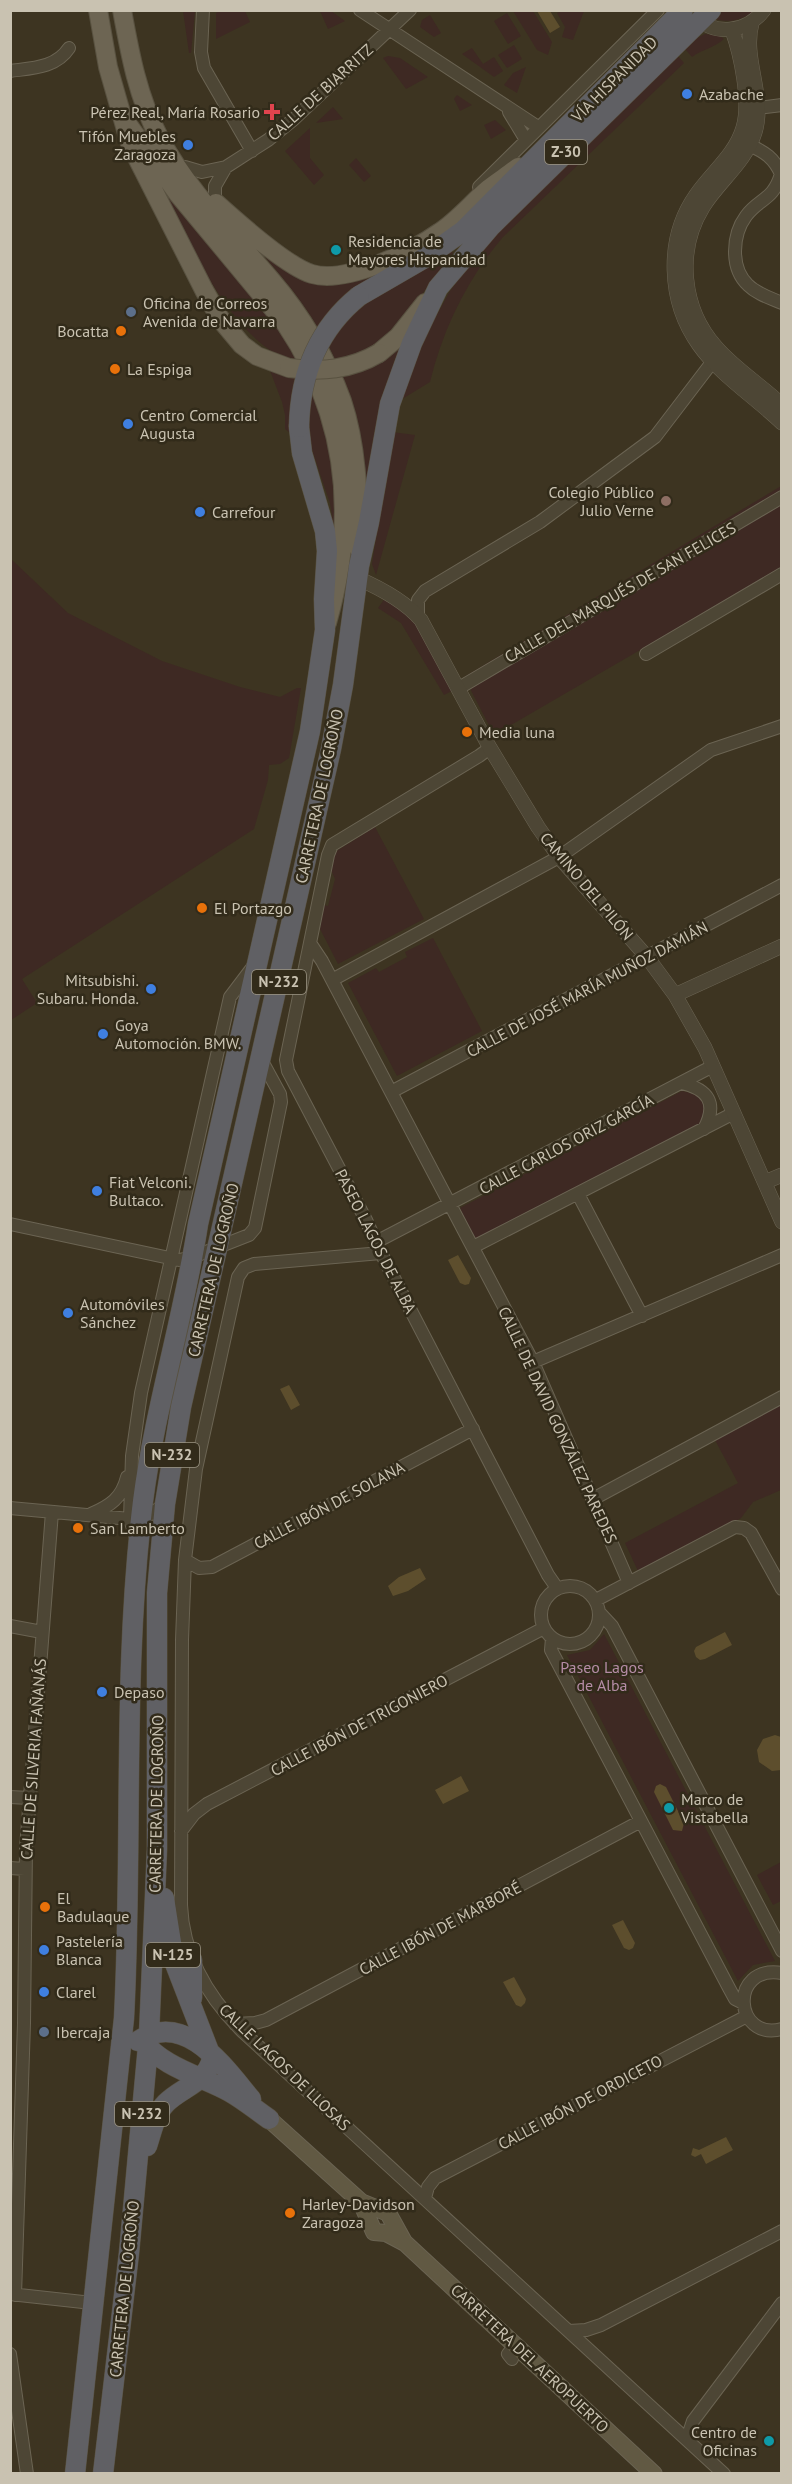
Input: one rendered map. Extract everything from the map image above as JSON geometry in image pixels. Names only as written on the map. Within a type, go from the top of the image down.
[{"type":"highway","name":"VÍA HISPANIDAD","points":[[325,630],[327,551],[325,531],[302,453],[299,427],[302,387],[316,347],[336,317],[358,296],[447,244],[463,231],[683,14]]},
{"type":"highway","name":"VÍA HISPANIDAD","points":[[358,572],[390,404],[412,343],[438,288],[491,226],[683,14]]},
{"type":"highway","name":"CARRETERA DE LOGROÑO","points":[[103,2474],[136,2180],[146,2040],[157,1849],[157,1593],[165,1504],[181,1407],[220,1246],[331,749],[358,572]]},
{"type":"highway","name":"CARRETERA DE LOGROÑO","points":[[75,2474],[121,2055],[127,1959],[132,1671],[139,1546],[136,1518],[193,1257],[198,1224],[310,731],[325,630]]},
{"type":"highway","name":"N-125","points":[[129,1835],[140,1858],[135,2024],[146,2040],[171,2064],[230,2092],[269,2119]]},
{"type":"highway","name":"N-125","points":[[157,1849],[174,1961],[191,2009],[212,2055],[269,2119]]},
{"type":"highway","points":[[191,2009],[192,1960]]},
{"type":"highway","points":[[121,2055],[165,2032],[178,2033],[194,2040],[212,2055],[209,2067],[201,2078],[175,2095],[160,2109],[136,2180]]},
{"type":"highway","points":[[112,2398],[117,2431],[117,2474]]},
{"type":"highway","points":[[65,2474],[69,2455],[79,2434]]},
{"type":"main road","points":[[98,10],[108,67],[124,119]]},
{"type":"main road","points":[[122,10],[136,77],[158,135],[215,202],[290,262],[319,276],[330,277],[356,273],[410,249],[442,231],[489,188],[557,136]]},
{"type":"main road","name":"Z-30","points":[[124,119],[130,144],[141,168],[221,320],[242,345],[257,356],[289,368],[326,371],[359,363],[379,353],[409,325],[438,288]]},
{"type":"main road","name":"CARRETERA DE LOGROÑO","points":[[124,119],[172,187],[280,316],[300,345],[320,385],[337,438],[344,486],[342,541],[334,598],[325,630]]},
{"type":"main road","name":"CARRETERA DE LOGROÑO","points":[[158,135],[185,177],[293,308],[323,356],[342,402],[356,463],[358,572]]},
{"type":"main road","name":"CARRETERA DEL AEROPUERTO","points":[[269,2119],[405,2242],[514,2352],[654,2474]]},
{"type":"street","points":[[203,10],[201,52],[204,68],[212,86],[252,151]]},
{"type":"street","points":[[360,10],[538,127]]},
{"type":"street","name":"CALLE DE BIARRITZ","points":[[185,167],[206,172],[226,167],[252,151],[294,119],[410,10]]},
{"type":"street","points":[[683,14],[710,27],[732,30],[752,23],[764,10]]},
{"type":"street","name":"VÍA HISPANIDAD","points":[[410,249],[462,203],[538,127],[683,14]]},
{"type":"street","points":[[752,23],[750,39],[758,108],[756,128],[749,145],[703,206],[691,232],[687,252],[687,285],[692,307],[716,347],[782,405]]},
{"type":"street","points":[[732,30],[739,51],[746,115],[742,130],[730,153],[689,207],[678,234],[674,275],[679,305],[692,334],[713,361],[782,423]]},
{"type":"street","points":[[10,71],[49,64],[62,58],[69,48]]},
{"type":"street","points":[[758,108],[782,105]]},
{"type":"street","points":[[504,106],[517,121],[526,140]]},
{"type":"street","points":[[749,145],[769,155],[777,163],[782,174],[770,197],[747,214],[739,228],[735,243],[735,256],[740,273],[748,285],[782,303]]},
{"type":"street","points":[[215,202],[215,186],[226,167]]},
{"type":"street","points":[[418,616],[418,600],[425,591],[540,522],[658,434],[713,361],[716,347]]},
{"type":"street","name":"CALLE DEL MARQUÉS DE SAN FELICES","points":[[459,688],[782,497]]},
{"type":"street","name":"CAMINO DEL PILÓN","points":[[358,572],[418,616],[490,748],[538,827],[559,857],[647,957],[675,995],[698,1032],[782,1222]]},
{"type":"street","points":[[646,654],[782,574]]},
{"type":"street","points":[[332,980],[559,857],[703,754],[720,746],[782,726]]},
{"type":"street","points":[[310,943],[332,845],[490,748]]},
{"type":"street","name":"CALLE DE JOSÉ MARÍA MUÑOZ DAMIÁN","points":[[391,1092],[782,885]]},
{"type":"street","name":"CALLE DE DAVID GONZÁLEZ PAREDES","points":[[310,943],[332,980],[533,1362],[629,1583]]},
{"type":"street","name":"PASEO LAGOS DE ALBA","points":[[310,943],[287,1051],[288,1071],[472,1429],[557,1588]]},
{"type":"street","points":[[675,995],[782,946]]},
{"type":"street","name":"CARRETERA DE LOGROÑO","points":[[136,1518],[132,1456],[143,1380],[170,1255],[230,997],[258,961]]},
{"type":"street","points":[[10,1224],[170,1255],[179,1260],[243,1239],[255,1228],[281,1099],[262,1061]]},
{"type":"street","name":"CALLE CARLOS ORIZ GARCÍA","points":[[451,1204],[714,1066]]},
{"type":"street","points":[[681,1083],[702,1091],[709,1101],[710,1115],[704,1129]]},
{"type":"street","points":[[473,1247],[734,1113]]},
{"type":"street","points":[[765,1182],[782,1174]]},
{"type":"street","points":[[578,1194],[642,1316]]},
{"type":"street","points":[[379,1247],[451,1204]]},
{"type":"street","name":"CARRETERA DE LOGROÑO","points":[[170,1255],[198,1224]]},
{"type":"street","name":"CALLE LAGOS DE LLOSAS","points":[[379,1247],[249,1265],[243,1268],[238,1276],[193,1489],[185,1560],[181,1912],[192,1960],[207,1989],[235,2024],[724,2474]]},
{"type":"street","points":[[533,1362],[782,1255]]},
{"type":"street","points":[[593,1498],[782,1396]]},
{"type":"street","name":"CALLE IBÓN DE SOLANA","points":[[185,1560],[200,1568],[212,1567],[472,1429]]},
{"type":"street","points":[[89,1515],[108,1506],[119,1497],[125,1486],[132,1456]]},
{"type":"street","points":[[10,1508],[136,1518],[165,1504]]},
{"type":"street","name":"CALLE DE SILVERIA FAÑANÁS","points":[[13,2295],[24,2023],[25,1869],[52,1512]]},
{"type":"street","points":[[548,1633],[570,1644],[580,1642],[595,1631],[597,1606],[629,1583],[735,1527],[744,1528],[751,1533],[782,1589]]},
{"type":"street","points":[[743,2003],[735,1999],[729,1988],[551,1650],[548,1633],[541,1621],[542,1606],[546,1598],[557,1588],[574,1586],[590,1593],[612,1626],[782,1951]]},
{"type":"street","points":[[10,1626],[42,1632]]},
{"type":"street","name":"CALLE IBÓN DE TRIGONIERO","points":[[181,1831],[194,1814],[207,1804],[548,1633]]},
{"type":"street","points":[[10,1797],[29,1798]]},
{"type":"street","name":"CALLE IBÓN DE MARBORÉ","points":[[235,2024],[266,2020],[641,1821]]},
{"type":"street","points":[[10,1868],[25,1869]]},
{"type":"street","points":[[782,1973],[771,1972],[754,1978],[744,1994],[743,2003],[747,2016],[760,2028],[769,2031],[782,2029]]},
{"type":"street","name":"CALLE IBÓN DE ORDICETO","points":[[425,2199],[430,2184],[435,2178],[747,2016]]},
{"type":"street","points":[[10,2022],[24,2023]]},
{"type":"street","points":[[569,2331],[586,2330],[601,2325],[782,2231]]},
{"type":"street","points":[[767,2239],[782,2241]]},
{"type":"street","points":[[13,2295],[92,2303]]},
{"type":"street","points":[[687,2439],[693,2421],[782,2303]]},
{"type":"street","points":[[10,2354],[27,2474]]},
{"type":"green space","points":[[563,10],[584,11],[573,40],[562,37],[565,27],[557,13]]},
{"type":"green space","points":[[183,11],[195,11],[191,53],[189,53]]},
{"type":"green space","points":[[245,11],[250,22],[216,39],[216,13]]},
{"type":"green space","points":[[320,11],[331,11],[345,21],[328,29]]},
{"type":"green space","points":[[513,11],[533,11],[552,42],[548,55],[537,50]]},
{"type":"green space","points":[[721,11],[755,11],[735,20],[724,21],[713,18]]},
{"type":"green space","points":[[507,13],[521,36],[508,44],[494,21]]},
{"type":"green space","points":[[430,15],[441,33],[434,37],[420,27],[422,20]]},
{"type":"green space","points":[[705,34],[720,36],[724,39],[692,57],[685,49]]},
{"type":"green space","points":[[514,45],[522,59],[507,68],[498,55]]},
{"type":"green space","points":[[472,48],[483,64],[494,57],[503,71],[494,77],[462,54]]},
{"type":"green space","points":[[388,56],[400,58],[428,77],[406,89],[383,58]]},
{"type":"green space","points":[[678,56],[684,63],[503,237],[490,253],[468,287],[449,324],[430,382],[399,401],[420,345],[450,291],[467,268],[500,230]]},
{"type":"green space","points":[[526,67],[517,93],[504,85],[513,73]]},
{"type":"green space","points":[[457,95],[472,105],[460,111],[454,99]]},
{"type":"green space","points":[[333,107],[343,119],[316,123]]},
{"type":"green space","points":[[495,120],[506,130],[491,139],[484,125]]},
{"type":"green space","points":[[310,128],[310,158],[324,175],[314,185],[285,151]]},
{"type":"green space","points":[[356,158],[371,176],[364,182],[349,165]]},
{"type":"green space","points":[[160,182],[294,341],[334,436],[336,543],[330,503],[306,433],[290,433],[285,429],[282,402],[269,368],[271,351],[237,318],[207,276],[159,187]]},
{"type":"green space","points":[[239,228],[297,269],[370,274],[369,280],[450,249],[453,253],[398,326],[412,329],[366,488],[362,446],[355,412],[332,354],[318,327],[301,302]]},
{"type":"green space","points":[[392,432],[415,435],[376,575],[372,564]]},
{"type":"green space","points":[[781,486],[781,568],[494,735],[464,677]]},
{"type":"green space","points":[[11,559],[68,613],[162,661],[240,687],[280,697],[301,688],[289,758],[280,764],[269,765],[268,780],[254,829],[22,979],[37,1003],[11,1020]]},
{"type":"green space","points":[[385,598],[411,613],[454,690],[444,695],[401,623],[378,608]]},
{"type":"green space","points":[[375,827],[424,919],[338,964],[320,929],[324,905],[328,906],[335,879],[331,870],[335,852]]},
{"type":"green space","points":[[433,938],[482,1031],[397,1076],[348,983],[376,968],[379,972],[407,957],[405,952]]},
{"type":"green space","points":[[682,1091],[695,1094],[703,1100],[705,1113],[701,1125],[475,1240],[460,1208]]},
{"type":"green space","points":[[781,1405],[781,1490],[753,1502],[741,1518],[733,1523],[638,1571],[625,1543],[738,1483],[715,1440]]},
{"type":"green space","name":"Paseo Lagos de Alba","points":[[604,1634],[775,1961],[753,1965],[738,1981],[567,1655],[590,1650]]},
{"type":"green space","points":[[781,1862],[781,1901],[773,1905],[757,1875]]},
{"type":"shaded area","points":[[537,11],[550,11],[560,27],[550,33]]},
{"type":"shaded area","points":[[458,1255],[471,1278],[469,1284],[460,1283],[448,1260]]},
{"type":"shaded area","points":[[289,1385],[300,1405],[291,1410],[280,1389]]},
{"type":"shaded area","points":[[420,1568],[426,1579],[408,1591],[393,1596],[388,1586],[399,1577]]},
{"type":"shaded area","points":[[725,1632],[732,1645],[705,1659],[700,1660],[696,1657],[694,1651],[696,1647]]},
{"type":"shaded area","points":[[775,1735],[781,1737],[781,1770],[772,1771],[759,1762],[757,1750],[763,1739]]},
{"type":"shaded area","points":[[461,1776],[469,1791],[443,1804],[435,1790]]},
{"type":"shaded area","points":[[660,1784],[666,1787],[684,1823],[682,1831],[673,1830],[654,1792],[656,1786]]},
{"type":"shaded area","points":[[623,1920],[635,1943],[629,1950],[624,1948],[612,1925]]},
{"type":"shaded area","points":[[514,1977],[526,1999],[521,2007],[516,2005],[503,1982]]},
{"type":"shaded area","points":[[726,2137],[733,2150],[706,2164],[701,2154],[695,2157],[691,2155],[693,2148],[699,2150]]},
{"type":"place","name":"Azabache","points":[[687,94]]},
{"type":"place","name":"Pérez Real, María Rosario","points":[[272,112]]},
{"type":"place","name":"Tifón Muebles Zaragoza","points":[[188,145]]},
{"type":"place","name":"Residencia de Mayores Hispanidad","points":[[336,250]]},
{"type":"place","name":"Oficina de Correos Avenida de Navarra","points":[[131,312]]},
{"type":"place","name":"Bocatta","points":[[121,331]]},
{"type":"place","name":"La Espiga","points":[[115,369]]},
{"type":"place","name":"Centro Comercial Augusta","points":[[128,424]]},
{"type":"place","name":"Colegio Público Julio Verne","points":[[666,501]]},
{"type":"place","name":"Carrefour","points":[[200,512]]},
{"type":"place","name":"Media luna","points":[[467,732]]},
{"type":"place","name":"El Portazgo","points":[[202,908]]},
{"type":"place","name":"Mitsubishi. Subaru. Honda.","points":[[151,989]]},
{"type":"place","name":"Goya Automoción. BMW.","points":[[103,1034]]},
{"type":"place","name":"Fiat Velconi. Bultaco.","points":[[97,1191]]},
{"type":"place","name":"Automóviles Sánchez","points":[[68,1313]]},
{"type":"place","name":"San Lamberto","points":[[78,1528]]},
{"type":"place","name":"Depaso","points":[[102,1692]]},
{"type":"place","name":"Marco de Vistabella","points":[[669,1808]]},
{"type":"place","name":"El Badulaque","points":[[45,1907]]},
{"type":"place","name":"Pastelería Blanca","points":[[44,1950]]},
{"type":"place","name":"Clarel","points":[[44,1992]]},
{"type":"place","name":"Ibercaja","points":[[44,2032]]},
{"type":"place","name":"Harley-Davidson Zaragoza","points":[[290,2213]]},
{"type":"place","name":"Centro de Oficinas","points":[[769,2441]]}]
